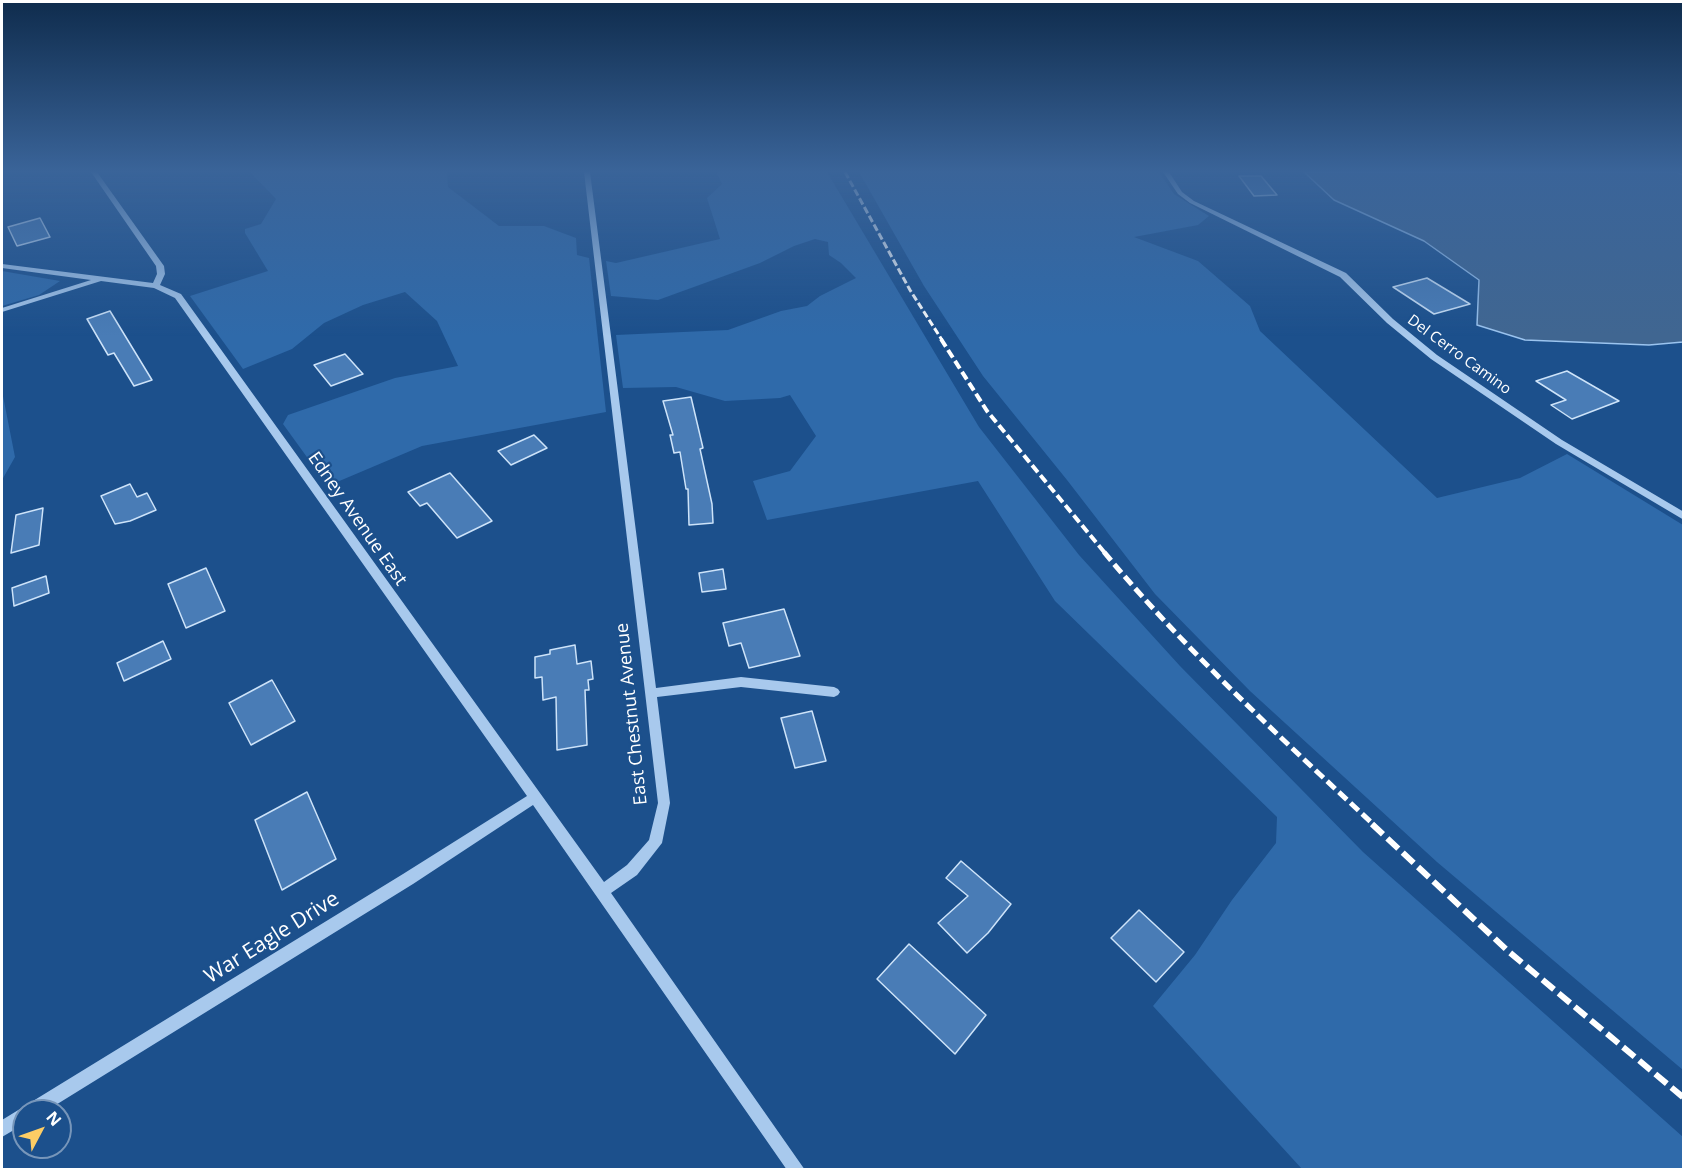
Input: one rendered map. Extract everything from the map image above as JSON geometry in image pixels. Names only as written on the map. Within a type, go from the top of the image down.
[{"type":"street","points":[[2,266],[156,286],[161,274],[160,266],[132,227]]},
{"type":"street","name":"East Chestnut Avenue","points":[[594,227],[664,803],[655,843],[632,870],[602,891]]},
{"type":"street","name":"Del Cerro Camino","points":[[1243,227],[1343,275],[1390,321],[1434,357],[1559,442],[1683,517]]},
{"type":"street","points":[[2,310],[101,279]]},
{"type":"street","name":"Edney Avenue East","points":[[156,286],[178,296],[602,891]]},
{"type":"street","points":[[651,693],[741,682],[834,692]]},
{"type":"street","name":"War Eagle Drive","points":[[50,1099],[408,879],[534,798]]},
{"type":"street","points":[[602,891],[797,1170]]},
{"type":"shaded area","points":[[253,227],[546,227],[576,238],[577,255],[589,258],[606,412],[422,446],[337,482],[317,471],[283,424],[288,415],[395,378],[458,366],[437,321],[405,292],[363,305],[324,323],[292,349],[243,369],[190,296],[268,271],[245,233],[245,229]]},
{"type":"shaded area","points":[[716,227],[860,227],[979,427],[1079,555],[1180,666],[1363,852],[1683,1137],[1683,1169],[1302,1169],[1153,1006],[1195,955],[1232,900],[1276,843],[1277,817],[1055,601],[978,481],[767,520],[753,481],[790,471],[816,436],[790,395],[780,398],[725,401],[676,387],[623,388],[616,335],[728,330],[781,311],[807,306],[820,296],[856,278],[829,255],[828,242],[815,239],[794,246],[760,263],[658,300],[611,296],[606,261],[616,263],[720,239]]},
{"type":"shaded area","points":[[890,227],[1189,227],[1134,237],[1198,261],[1250,306],[1260,331],[1437,498],[1520,478],[1567,454],[1683,525],[1683,1070],[1437,862],[1250,691],[1155,594],[983,376],[924,286]]},
{"type":"shaded area","points":[[1392,227],[1683,227],[1683,342],[1649,345],[1525,340],[1477,325],[1479,280],[1424,241]]},
{"type":"shaded area","points":[[2,271],[60,281],[39,295],[2,306]]},
{"type":"shaded area","points":[[2,391],[15,457],[2,480]]},
{"type":"building","points":[[8,227],[45,227],[50,237],[17,246]]},
{"type":"building","points":[[1427,278],[1470,304],[1434,314],[1393,287]]},
{"type":"building","points":[[110,311],[152,380],[134,386],[114,353],[108,355],[87,319]]},
{"type":"building","points":[[345,354],[363,374],[331,386],[314,365]]},
{"type":"building","points":[[1567,371],[1619,401],[1572,419],[1551,405],[1566,400],[1536,381]]},
{"type":"building","points":[[691,397],[703,448],[700,449],[712,504],[713,523],[689,525],[688,489],[686,489],[680,452],[674,453],[670,435],[673,435],[663,401]]},
{"type":"building","points":[[534,435],[547,448],[511,465],[498,451]]},
{"type":"building","points":[[450,473],[492,521],[457,538],[427,503],[420,506],[408,492]]},
{"type":"building","points":[[130,484],[137,497],[147,493],[156,510],[130,521],[115,524],[101,496]]},
{"type":"building","points":[[43,508],[39,545],[11,553],[16,515]]},
{"type":"building","points":[[206,568],[225,611],[186,628],[168,584]]},
{"type":"building","points":[[723,569],[726,589],[702,592],[699,573]]},
{"type":"building","points":[[46,576],[49,593],[14,606],[12,588]]},
{"type":"building","points":[[784,609],[800,656],[749,668],[741,643],[729,646],[723,623]]},
{"type":"building","points":[[163,641],[171,659],[124,681],[117,663]]},
{"type":"building","points":[[575,645],[577,664],[591,661],[593,679],[588,680],[589,690],[585,690],[587,745],[557,750],[556,697],[543,700],[542,677],[535,678],[535,657],[550,654],[550,650]]},
{"type":"building","points":[[272,680],[295,721],[251,745],[229,703]]},
{"type":"building","points":[[812,711],[826,761],[795,768],[781,718]]},
{"type":"building","points":[[307,792],[336,859],[282,890],[255,820]]},
{"type":"building","points":[[961,861],[1011,904],[988,933],[967,953],[938,923],[968,896],[946,878]]},
{"type":"building","points":[[1139,910],[1184,952],[1156,982],[1111,938]]},
{"type":"building","points":[[909,944],[986,1015],[955,1054],[877,979]]},
{"type":"railway","points":[[875,227],[910,290],[942,340]]},
{"type":"railway","points":[[941,339],[987,411],[1105,553]]},
{"type":"railway","points":[[1104,552],[1201,659],[1374,825]]},
{"type":"railway","points":[[1372,824],[1508,951],[1684,1098]]}]
